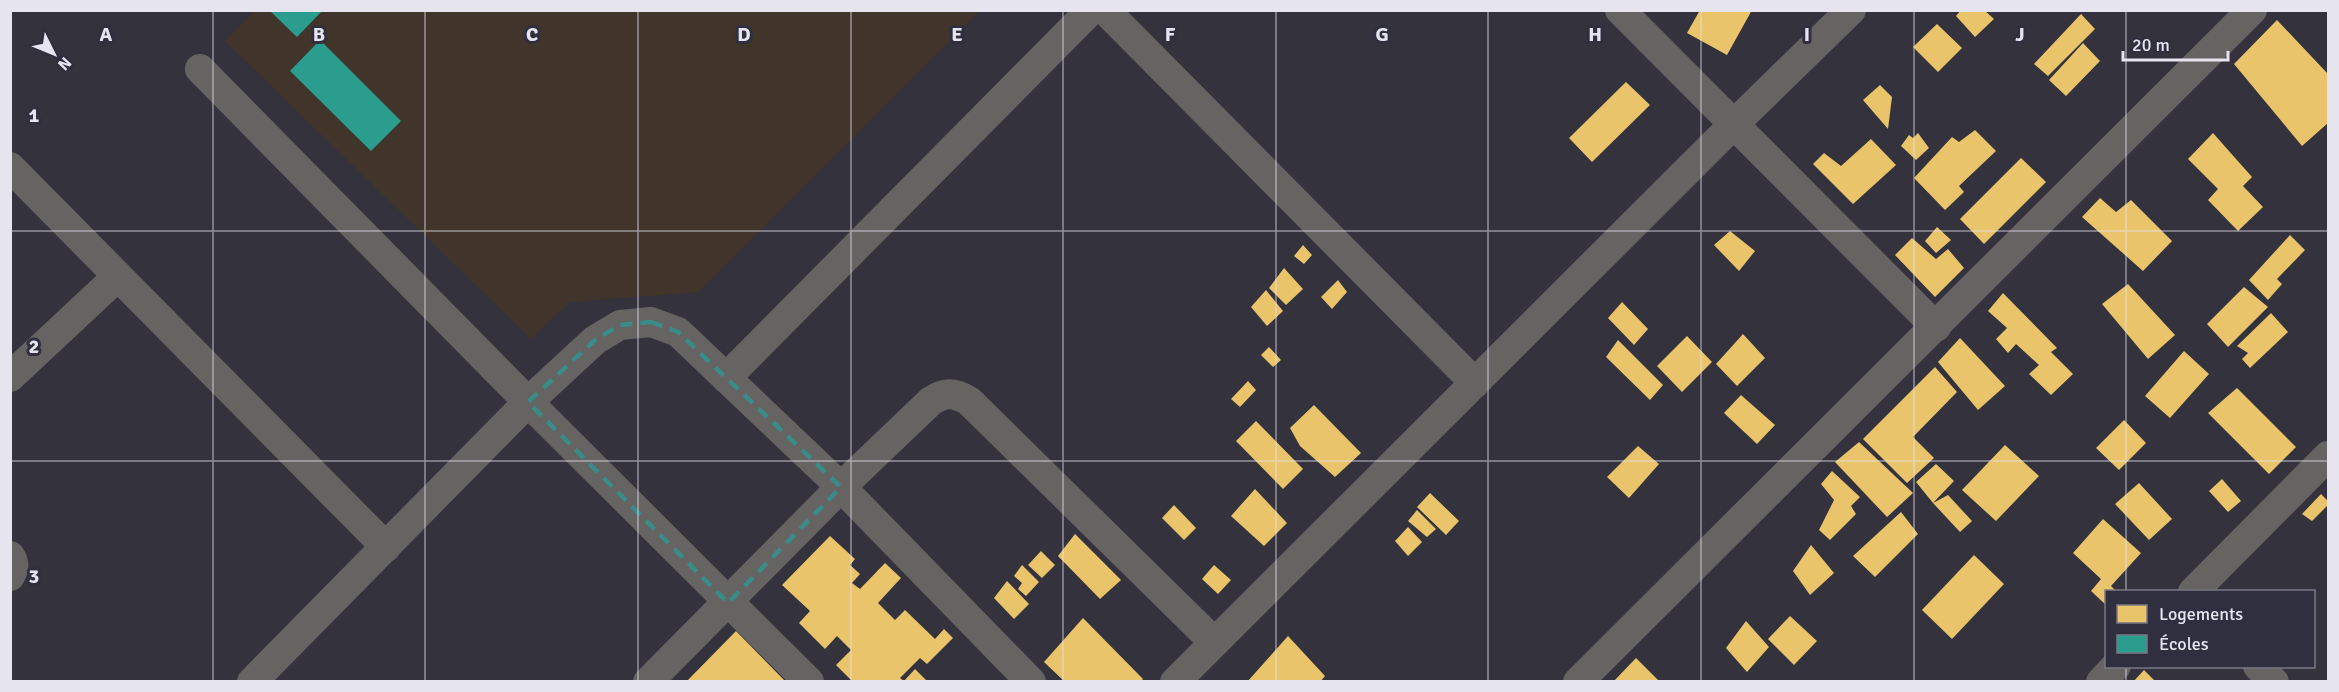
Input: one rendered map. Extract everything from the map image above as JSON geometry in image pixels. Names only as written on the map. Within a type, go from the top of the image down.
[{"type":"street","points":[[726,378],[1091,10]]},
{"type":"street","points":[[1105,10],[1475,383]]},
{"type":"street","points":[[1175,681],[1851,10]]},
{"type":"street","points":[[1578,681],[2252,10]]},
{"type":"street","points":[[1622,11],[1936,327]]},
{"type":"street","points":[[200,69],[728,603],[809,681]]},
{"type":"street","points":[[10,167],[386,547]]},
{"type":"street","points":[[10,377],[118,276]]},
{"type":"street","points":[[252,681],[528,402],[595,340],[620,325],[651,322],[678,332],[841,487],[1031,681]]},
{"type":"street","points":[[648,681],[841,487],[931,401],[942,394],[957,394],[969,400],[1214,642]]},
{"type":"street","points":[[2194,590],[2328,456]]},
{"type":"street","points":[[10,556],[14,561],[14,570],[10,576]]},
{"type":"street","points":[[2101,681],[2114,668]]},
{"type":"street","points":[[2260,668],[2274,681]]},
{"type":"highlighted area","points":[[651,322],[678,332],[841,487],[728,603],[528,402],[595,340],[620,325]]},
{"type":"shaded area","points":[[255,10],[980,11],[699,292],[570,302],[531,339],[225,41]]},
{"type":"building: Logements","points":[[1700,10],[1752,10],[1727,55],[1687,33]]},
{"type":"building: Logements","points":[[1961,10],[1984,10],[1994,19],[1975,37],[1956,16]]},
{"type":"building: Logements","points":[[2081,14],[2095,29],[2048,76],[2034,64]]},
{"type":"building: Logements","points":[[2277,20],[2328,74],[2328,123],[2302,146],[2234,64]]},
{"type":"building: Logements","points":[[1937,24],[1962,48],[1938,72],[1913,47]]},
{"type":"building: Logements","points":[[2083,43],[2100,61],[2066,96],[2049,80]]},
{"type":"building: Logements","points":[[1626,82],[1650,105],[1592,162],[1569,138]]},
{"type":"building: Logements","points":[[1880,85],[1892,97],[1888,129],[1863,100]]},
{"type":"building: Logements","points":[[1975,130],[1996,151],[1959,186],[1964,192],[1945,210],[1914,178],[1952,137],[1959,142]]},
{"type":"building: Logements","points":[[1918,133],[1929,148],[1916,160],[1901,146],[1909,135],[1913,138]]},
{"type":"building: Logements","points":[[2213,133],[2252,177],[2243,186],[2263,207],[2238,231],[2208,200],[2218,189],[2188,159]]},
{"type":"building: Logements","points":[[1871,139],[1896,165],[1853,204],[1813,164],[1824,153],[1841,166]]},
{"type":"building: Logements","points":[[2021,158],[2046,182],[1984,244],[1960,219]]},
{"type":"building: Logements","points":[[2100,198],[2116,212],[2131,200],[2172,241],[2143,271],[2082,217]]},
{"type":"building: Logements","points":[[1937,227],[1951,240],[1936,253],[1925,241]]},
{"type":"building: Logements","points":[[1730,231],[1755,251],[1739,271],[1714,245]]},
{"type":"building: Logements","points":[[2290,235],[2305,250],[2277,279],[2282,284],[2268,300],[2249,280]]},
{"type":"building: Logements","points":[[1912,238],[1936,259],[1948,249],[1964,268],[1935,297],[1895,255]]},
{"type":"building: Logements","points":[[1303,245],[1312,255],[1304,264],[1294,256]]},
{"type":"building: Logements","points":[[1284,268],[1303,289],[1286,305],[1269,288]]},
{"type":"building: Logements","points":[[1338,280],[1347,292],[1332,309],[1321,297]]},
{"type":"building: Logements","points":[[2128,284],[2175,335],[2148,359],[2102,304]]},
{"type":"building: Logements","points":[[2244,287],[2268,307],[2228,347],[2207,324]]},
{"type":"building: Logements","points":[[1266,290],[1283,311],[1267,326],[1251,307]]},
{"type":"building: Logements","points":[[2003,293],[2057,348],[2051,352],[2073,374],[2051,395],[2029,374],[2039,365],[2016,344],[2008,353],[1996,339],[2007,328],[1988,311]]},
{"type":"building: Logements","points":[[1622,302],[1648,329],[1634,345],[1608,318]]},
{"type":"building: Logements","points":[[2271,313],[2288,332],[2250,368],[2242,359],[2248,353],[2237,346]]},
{"type":"building: Logements","points":[[1743,334],[1765,358],[1737,386],[1716,364]]},
{"type":"building: Logements","points":[[1687,336],[1712,362],[1682,392],[1657,366]]},
{"type":"building: Logements","points":[[1960,338],[2005,386],[1978,410],[1938,362]]},
{"type":"building: Logements","points":[[1618,340],[1663,385],[1650,400],[1606,357]]},
{"type":"building: Logements","points":[[1269,347],[1281,360],[1273,367],[1261,355]]},
{"type":"building: Logements","points":[[2184,351],[2209,374],[2170,418],[2145,396]]},
{"type":"building: Logements","points":[[1935,367],[1957,392],[1913,437],[1934,458],[1907,483],[1863,439]]},
{"type":"building: Logements","points":[[1248,381],[1256,390],[1240,407],[1231,399]]},
{"type":"building: Logements","points":[[2237,388],[2296,447],[2269,474],[2208,413]]},
{"type":"building: Logements","points":[[1741,395],[1775,425],[1757,444],[1724,413]]},
{"type":"building: Logements","points":[[1314,405],[1361,453],[1335,477],[1300,446],[1290,428]]},
{"type":"building: Logements","points":[[2124,420],[2146,443],[2119,470],[2096,448]]},
{"type":"building: Logements","points":[[1256,421],[1303,469],[1283,489],[1236,441]]},
{"type":"building: Logements","points":[[1859,442],[1913,493],[1887,517],[1835,462]]},
{"type":"building: Logements","points":[[2005,445],[2039,476],[1996,521],[1962,490]]},
{"type":"building: Logements","points":[[1638,446],[1659,464],[1629,498],[1607,477]]},
{"type":"building: Logements","points":[[1936,464],[1954,481],[1933,503],[1916,482]]},
{"type":"building: Logements","points":[[1832,471],[1860,497],[1851,506],[1856,514],[1830,540],[1819,530],[1834,500],[1821,484]]},
{"type":"building: Logements","points":[[2222,479],[2241,501],[2228,512],[2209,491]]},
{"type":"building: Logements","points":[[2139,483],[2172,519],[2149,540],[2115,504]]},
{"type":"building: Logements","points":[[1255,489],[1287,523],[1264,546],[1231,516]]},
{"type":"building: Logements","points":[[1430,493],[1459,521],[1446,535],[1417,507]]},
{"type":"building: Logements","points":[[2321,494],[2328,501],[2328,505],[2312,521],[2302,514]]},
{"type":"building: Logements","points":[[1948,495],[1972,521],[1960,532],[1933,503]]},
{"type":"building: Logements","points":[[1174,505],[1196,528],[1184,540],[1162,518]]},
{"type":"building: Logements","points":[[1417,510],[1436,529],[1427,537],[1408,521]]},
{"type":"building: Logements","points":[[1901,512],[1918,534],[1875,577],[1853,556]]},
{"type":"building: Logements","points":[[2103,519],[2141,553],[2111,586],[2115,590],[2105,590],[2105,604],[2091,591],[2101,579],[2073,553]]},
{"type":"building: Logements","points":[[1408,527],[1422,542],[1408,556],[1395,541]]},
{"type":"building: Logements","points":[[1075,534],[1121,580],[1100,599],[1058,556]]},
{"type":"building: Logements","points":[[830,536],[855,559],[850,565],[860,574],[852,583],[860,589],[885,563],[901,578],[878,603],[895,620],[905,610],[935,639],[944,629],[953,638],[927,664],[920,658],[900,678],[904,681],[915,669],[926,680],[925,682],[853,682],[836,665],[851,650],[837,636],[825,649],[799,623],[810,611],[782,585]]},
{"type":"building: Logements","points":[[1811,545],[1834,573],[1810,595],[1793,571]]},
{"type":"building: Logements","points":[[1041,551],[1055,565],[1042,578],[1028,565]]},
{"type":"building: Logements","points":[[1974,555],[2004,584],[1952,639],[1922,610]]},
{"type":"building: Logements","points":[[1022,565],[1039,582],[1026,596],[1018,589],[1022,583],[1014,576]]},
{"type":"building: Logements","points":[[1214,565],[1231,580],[1218,594],[1202,579]]},
{"type":"building: Logements","points":[[1007,581],[1029,604],[1014,619],[994,598]]},
{"type":"building: Logements","points":[[1790,616],[1817,641],[1794,665],[1768,639]]},
{"type":"building: Logements","points":[[1083,618],[1143,679],[1140,682],[1065,682],[1044,662]]},
{"type":"building: Logements","points":[[1746,621],[1769,647],[1747,672],[1726,648]]},
{"type":"building: Logements","points":[[736,631],[786,682],[686,682]]},
{"type":"building: Logements","points":[[1288,636],[1325,676],[1320,682],[1247,682]]},
{"type":"building: Logements","points":[[1636,658],[1660,682],[1613,682]]},
{"type":"building: Logements","points":[[2144,670],[2156,682],[2133,682]]},
{"type":"building: Écoles","points":[[269,10],[323,10],[297,37]]},
{"type":"building: Écoles","points":[[320,40],[401,121],[371,151],[290,71]]}]
